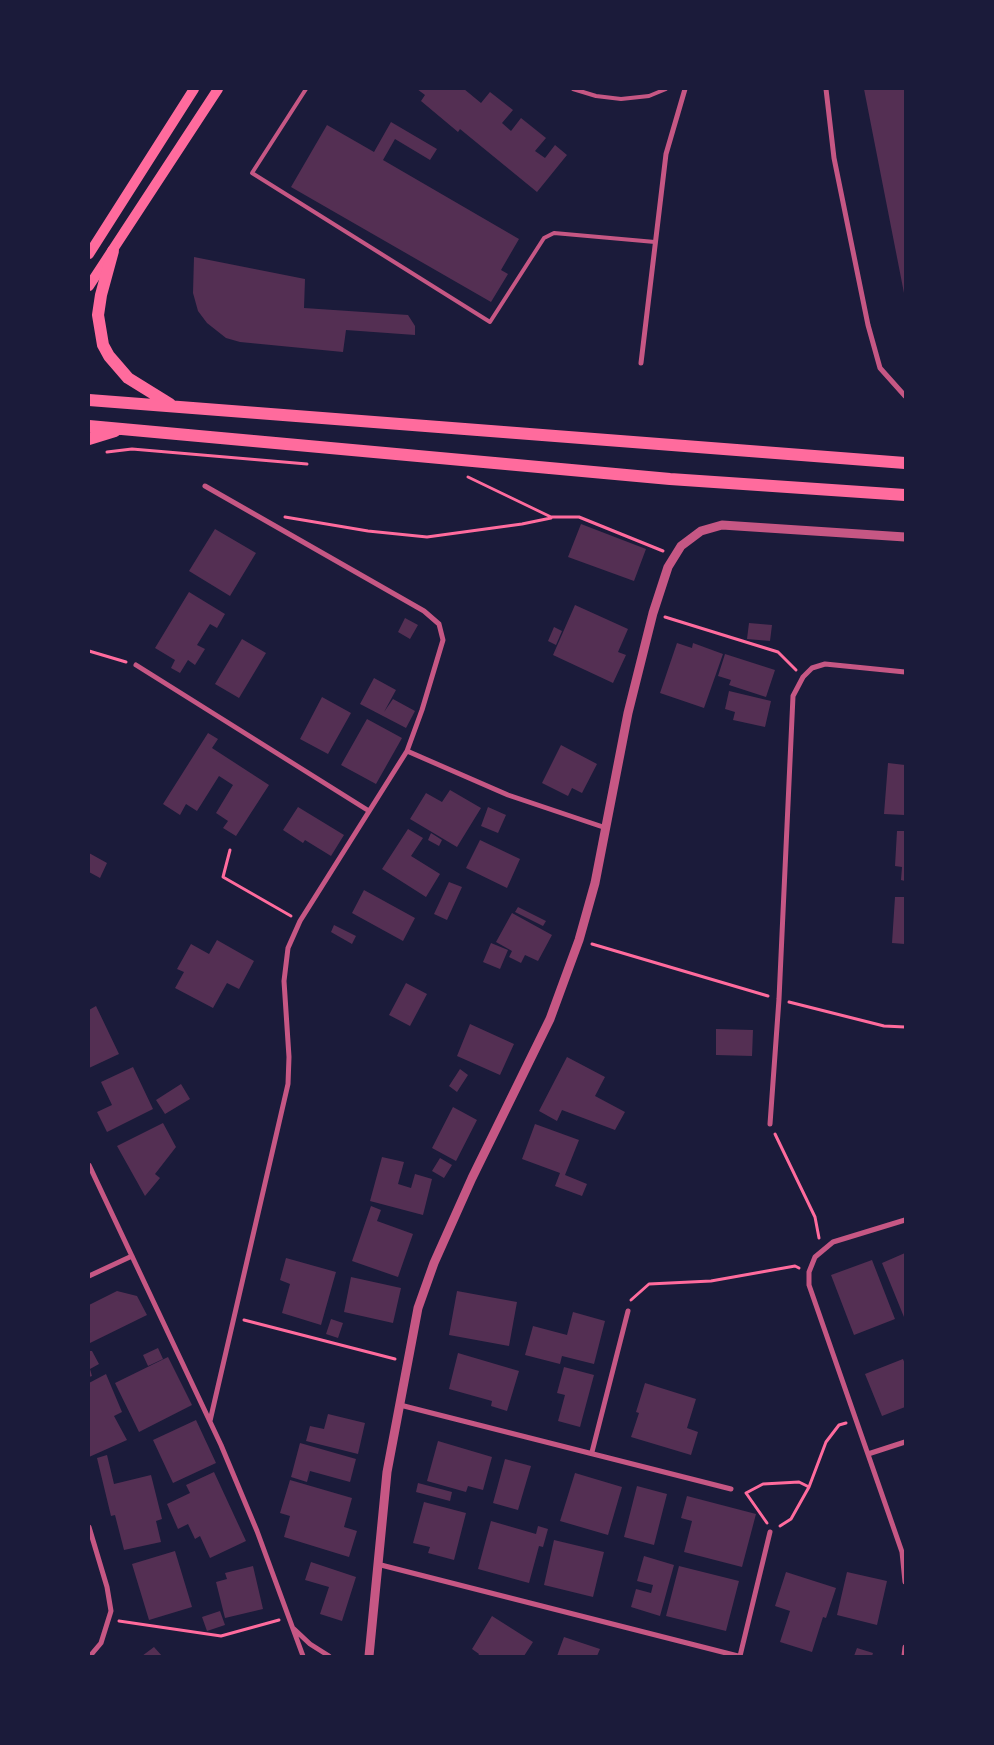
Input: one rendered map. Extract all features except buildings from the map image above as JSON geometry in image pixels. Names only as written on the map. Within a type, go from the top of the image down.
[{"type":"main road","points":[[89,254],[194,89]]},
{"type":"main road","points":[[89,286],[218,89]]},
{"type":"main road","points":[[113,251],[101,295],[98,315],[103,345],[117,367],[128,378],[173,406]]},
{"type":"main road","points":[[89,400],[905,463]]},
{"type":"main road","points":[[89,426],[670,479],[905,495]]},
{"type":"main road","points":[[89,439],[122,429]]},
{"type":"street","points":[[641,363],[666,154],[685,89]]},
{"type":"street","points":[[826,89],[834,158],[868,326],[880,368],[905,396]]},
{"type":"street","points":[[205,486],[424,611],[439,624],[443,632],[442,650],[407,751],[300,921],[291,939],[285,961],[289,1057],[288,1084],[210,1421]]},
{"type":"street","points":[[369,1656],[388,1472],[418,1308],[434,1263],[472,1178],[550,1019],[579,940],[606,828],[628,713],[652,613],[668,567],[681,546],[701,531],[722,525],[905,537]]},
{"type":"street","points":[[770,1124],[779,999],[793,696],[803,677],[812,668],[825,664],[905,672]]},
{"type":"street","points":[[136,665],[369,811]]},
{"type":"street","points":[[407,751],[508,795],[606,828]]},
{"type":"street","points":[[89,1166],[210,1421],[257,1531],[294,1629],[302,1656]]},
{"type":"street","points":[[905,1220],[832,1242],[814,1257],[809,1272],[809,1285],[902,1552],[905,1582]]},
{"type":"street","points":[[89,1276],[132,1256]]},
{"type":"street","points":[[592,1452],[628,1310]]},
{"type":"street","points":[[400,1405],[731,1488]]},
{"type":"street","points":[[868,1454],[905,1442]]},
{"type":"street","points":[[89,1527],[107,1587],[111,1611],[101,1643],[90,1656]]},
{"type":"street","points":[[377,1564],[739,1656],[770,1532]]},
{"type":"street","points":[[294,1629],[310,1644],[329,1656]]},
{"type":"street","points":[[904,1656],[905,1647]]},
{"type":"lane","points":[[306,89],[252,173],[490,322],[544,238],[554,233],[655,242]]},
{"type":"lane","points":[[573,89],[596,96],[622,98],[649,96],[666,89]]},
{"type":"path","points":[[98,453],[132,449],[313,464]]},
{"type":"path","points":[[459,477],[469,478],[551,517]]},
{"type":"path","points":[[281,516],[368,532],[427,537],[522,524],[551,517],[579,517],[637,538],[675,556]]},
{"type":"path","points":[[652,613],[778,652],[803,677]]},
{"type":"path","points":[[89,651],[136,665]]},
{"type":"path","points":[[230,850],[223,877],[300,921]]},
{"type":"path","points":[[579,940],[779,999],[884,1026],[905,1027]]},
{"type":"path","points":[[770,1124],[814,1217],[818,1233]]},
{"type":"path","points":[[628,1310],[632,1297],[649,1284],[711,1281],[795,1266],[809,1272]]},
{"type":"path","points":[[233,1318],[408,1362]]},
{"type":"path","points":[[731,1488],[746,1493],[764,1516],[770,1532],[791,1519],[809,1487],[826,1442],[839,1425],[856,1419]]},
{"type":"path","points":[[746,1493],[763,1484],[799,1482],[809,1487]]},
{"type":"path","points":[[109,1620],[221,1636],[290,1618]]}]
